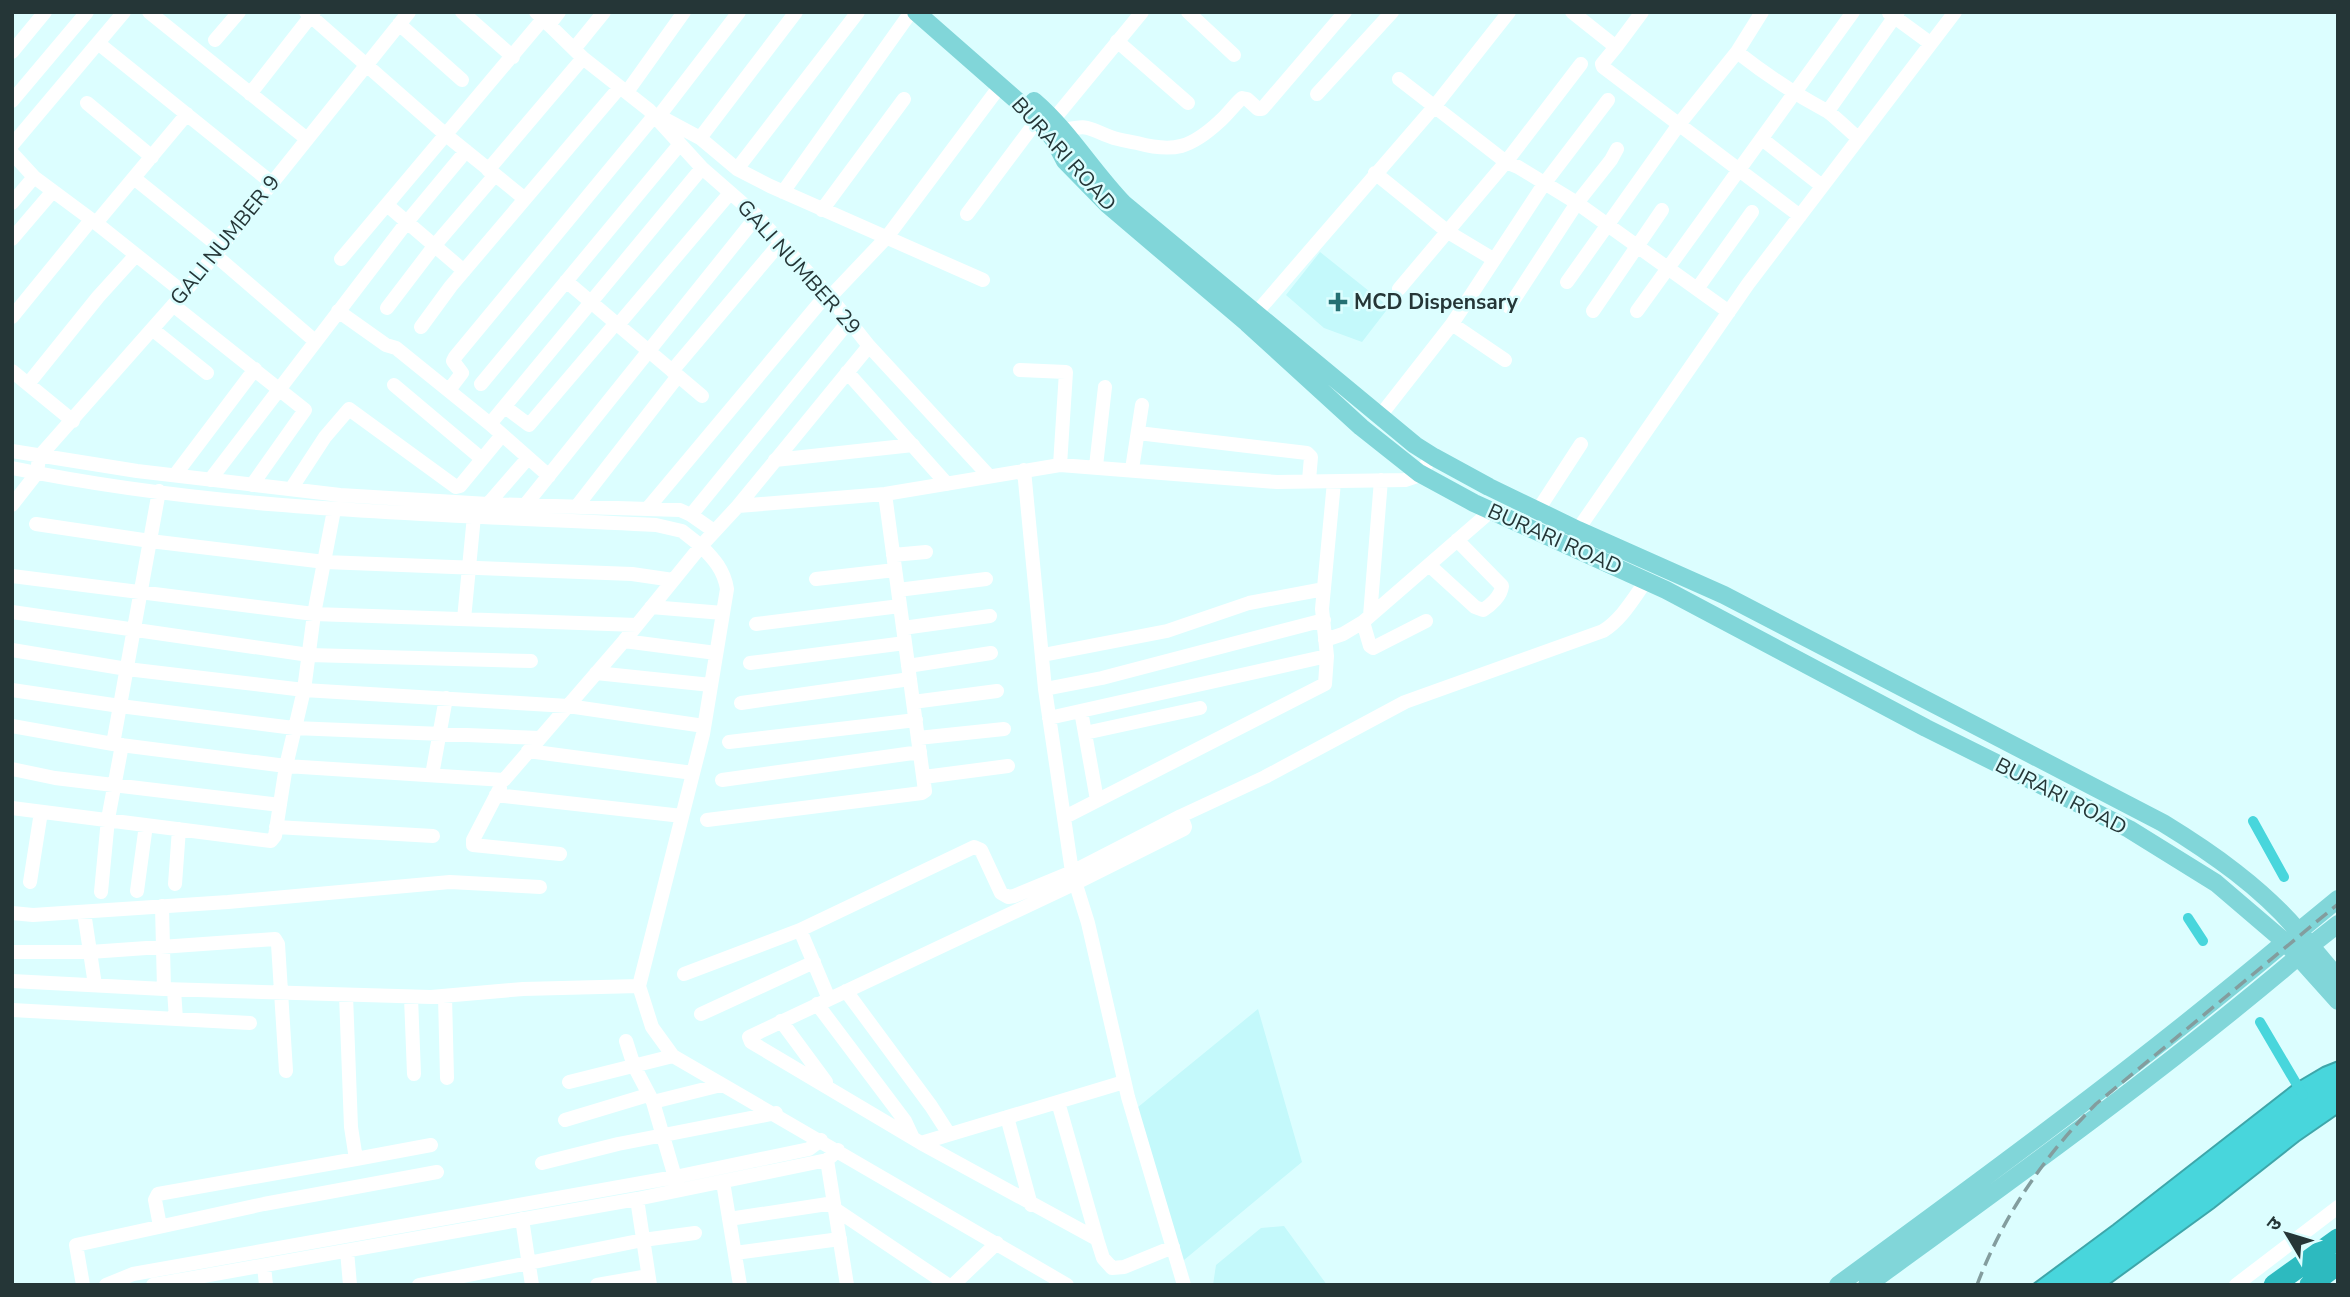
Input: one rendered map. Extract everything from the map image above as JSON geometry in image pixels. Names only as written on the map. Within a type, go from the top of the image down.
[{"type":"highway","points":[[2274,1285],[2338,1239]]},
{"type":"highway","points":[[2309,1285],[2338,1264]]},
{"type":"main road","name":"BURARI ROAD","points":[[914,12],[1000,86],[1052,123],[1054,140],[1065,161],[1108,205],[1247,323],[1380,416],[1415,445],[1578,530],[1724,595],[2163,823],[2244,878],[2292,936]]},
{"type":"main road","name":"BURARI ROAD","points":[[932,12],[1052,123],[1124,204],[1257,312],[1361,428],[1419,473],[1491,510],[1646,580],[1926,728],[2129,829],[2216,883],[2292,936]]},
{"type":"main road","points":[[1838,1285],[2057,1125],[2207,1008],[2338,899]]},
{"type":"main road","points":[[1867,1285],[2177,1057],[2338,924]]},
{"type":"main road","points":[[2292,936],[2305,951],[2337,1001]]},
{"type":"main road","points":[[2305,951],[2338,978]]},
{"type":"street","points":[[12,52],[45,12]]},
{"type":"street","points":[[12,101],[87,12]]},
{"type":"street","points":[[12,145],[124,12]]},
{"type":"street","points":[[149,12],[307,139]]},
{"type":"street","points":[[215,40],[239,12]]},
{"type":"street","points":[[462,12],[513,57]]},
{"type":"street","points":[[341,259],[543,19],[559,12]]},
{"type":"street","points":[[387,308],[492,172],[578,53],[604,12]]},
{"type":"street","points":[[421,327],[525,199],[623,90],[684,12]]},
{"type":"street","points":[[449,390],[463,373],[453,361],[455,357],[739,12]]},
{"type":"street","points":[[700,138],[796,12]]},
{"type":"street","points":[[737,169],[858,12]]},
{"type":"street","points":[[783,192],[914,12]]},
{"type":"street","points":[[967,214],[1052,123],[1142,12]]},
{"type":"street","points":[[1188,12],[1234,55]]},
{"type":"street","points":[[1052,123],[1087,126],[1108,136],[1153,148],[1169,149],[1183,145],[1220,121],[1242,98],[1262,109],[1345,12]]},
{"type":"street","points":[[1317,94],[1392,12]]},
{"type":"street","points":[[1257,312],[1434,107],[1509,12]]},
{"type":"street","points":[[1572,12],[1616,47]]},
{"type":"street","points":[[1643,12],[1602,66],[1800,216]]},
{"type":"street","points":[[1567,282],[1680,123],[1737,52],[1762,12]]},
{"type":"street","points":[[1637,311],[1853,12]]},
{"type":"street","points":[[1567,545],[1729,312],[1955,12]]},
{"type":"street","points":[[250,94],[310,13],[446,135],[525,199]]},
{"type":"street","points":[[1828,111],[1893,14],[1930,43]]},
{"type":"street","points":[[404,18],[462,80]]},
{"type":"street","name":"GALI NUMBER 9","points":[[12,505],[37,465],[105,381],[218,252],[404,18]]},
{"type":"street","name":"GALI NUMBER 29","points":[[543,19],[578,53],[654,114],[702,168],[757,216],[828,295],[869,346],[989,476]]},
{"type":"street","points":[[1117,41],[1188,103]]},
{"type":"street","points":[[98,43],[272,183]]},
{"type":"street","points":[[1737,52],[1763,73],[1812,105],[1828,111],[1858,138]]},
{"type":"street","points":[[1399,289],[1506,162],[1581,64]]},
{"type":"street","points":[[1399,79],[1506,162],[1577,203],[1729,312]]},
{"type":"street","points":[[648,508],[828,295],[887,237],[1000,86]]},
{"type":"street","points":[[822,210],[904,99]]},
{"type":"street","points":[[1380,416],[1452,324],[1544,184],[1608,100]]},
{"type":"street","points":[[87,103],[152,157]]},
{"type":"street","points":[[12,317],[187,114]]},
{"type":"street","points":[[654,114],[700,138],[737,169],[822,210],[983,279]]},
{"type":"street","points":[[1762,139],[1822,186]]},
{"type":"street","points":[[481,384],[680,144]]},
{"type":"street","points":[[1509,307],[1616,149]]},
{"type":"street","points":[[210,480],[407,222],[466,151]]},
{"type":"street","points":[[12,153],[34,177],[184,293]]},
{"type":"street","points":[[490,424],[702,168]]},
{"type":"street","points":[[1375,173],[1448,232],[1493,259]]},
{"type":"street","points":[[12,203],[34,177]]},
{"type":"street","points":[[134,178],[315,341]]},
{"type":"street","points":[[12,239],[53,191]]},
{"type":"street","points":[[505,407],[530,425],[730,193]]},
{"type":"street","points":[[387,205],[464,271]]},
{"type":"street","points":[[1593,311],[1662,211]]},
{"type":"street","points":[[1697,289],[1752,212]]},
{"type":"street","points":[[526,505],[757,216]]},
{"type":"street","points":[[577,506],[675,374],[781,242]]},
{"type":"street","points":[[28,384],[98,297],[136,255]]},
{"type":"street","points":[[566,281],[702,397]]},
{"type":"street","points":[[173,305],[305,410],[252,485]]},
{"type":"street","points":[[338,311],[386,345],[396,348],[550,476]]},
{"type":"street","points":[[691,515],[849,321]]},
{"type":"street","points":[[1452,324],[1506,360]]},
{"type":"street","points":[[152,329],[207,373]]},
{"type":"street","points":[[560,854],[473,845],[473,840],[504,780],[624,641],[707,539],[738,506],[869,346]]},
{"type":"street","points":[[175,475],[255,369]]},
{"type":"street","points":[[1020,370],[1066,372],[1060,464]]},
{"type":"street","points":[[12,371],[73,421]]},
{"type":"street","points":[[847,372],[947,484]]},
{"type":"street","points":[[394,385],[482,459]]},
{"type":"street","points":[[1096,466],[1105,387]]},
{"type":"street","points":[[1132,469],[1142,405]]},
{"type":"street","points":[[291,489],[326,437],[349,409],[456,488],[502,435]]},
{"type":"street","points":[[1138,433],[1307,453],[1311,457],[1310,480]]},
{"type":"street","points":[[1538,510],[1581,444]]},
{"type":"street","points":[[775,460],[913,445]]},
{"type":"street","points":[[12,451],[37,465],[159,491],[334,510],[656,525],[707,539]]},
{"type":"street","points":[[738,506],[885,494],[1060,464],[1277,482],[1405,480],[1419,473],[1433,456]]},
{"type":"street","points":[[488,504],[528,458]]},
{"type":"street","points":[[12,468],[37,465],[175,475],[340,495],[488,504],[648,508],[680,510],[691,515],[707,539],[727,589],[704,726],[639,986],[652,1027],[673,1055],[721,1085],[821,1140],[833,1155],[997,1242],[1047,1280],[1067,1285]]},
{"type":"street","points":[[1024,470],[1045,689],[1074,878],[1124,1082],[1184,1285]]},
{"type":"street","points":[[1381,480],[1366,619],[1370,646],[1373,648],[1426,621]]},
{"type":"street","points":[[1065,817],[1324,686],[1327,679],[1327,656],[1324,589],[1335,482]]},
{"type":"street","points":[[101,892],[120,706],[159,491]]},
{"type":"street","points":[[707,820],[922,793],[925,789],[885,494]]},
{"type":"street","points":[[12,808],[268,842],[274,839],[286,766],[304,690],[314,614],[334,510]]},
{"type":"street","points":[[1325,640],[1343,634],[1366,619],[1491,510]]},
{"type":"street","points":[[464,619],[474,516]]},
{"type":"street","points":[[36,524],[325,562],[632,574],[673,580]]},
{"type":"street","points":[[1429,565],[1475,607],[1483,610],[1488,607],[1500,594],[1502,586],[1457,540]]},
{"type":"street","points":[[816,579],[895,563],[926,552]]},
{"type":"street","points":[[12,576],[314,614],[637,625]]},
{"type":"street","points":[[898,590],[986,579]]},
{"type":"street","points":[[1097,1239],[917,1141],[749,1040],[750,1036],[825,997],[846,990],[1074,878],[1405,702],[1603,631],[1625,612],[1646,580]]},
{"type":"street","points":[[1043,655],[1167,632],[1250,603],[1324,589]]},
{"type":"street","points":[[756,624],[900,606]]},
{"type":"street","points":[[651,607],[723,613]]},
{"type":"street","points":[[12,612],[309,655],[531,661]]},
{"type":"street","points":[[750,663],[904,635],[990,616]]},
{"type":"street","points":[[1045,689],[1102,678],[1324,620]]},
{"type":"street","points":[[624,641],[716,653]]},
{"type":"street","points":[[12,650],[127,669],[304,690],[568,706],[704,726]]},
{"type":"street","points":[[741,703],[909,673],[991,653]]},
{"type":"street","points":[[1049,718],[1327,656]]},
{"type":"street","points":[[596,673],[711,685]]},
{"type":"street","points":[[12,690],[294,728],[439,736],[540,738]]},
{"type":"street","points":[[913,702],[998,691]]},
{"type":"street","points":[[432,775],[446,698]]},
{"type":"street","points":[[1084,733],[1200,708]]},
{"type":"street","points":[[1080,711],[1097,800]]},
{"type":"street","points":[[729,742],[916,720]]},
{"type":"street","points":[[12,726],[118,744],[286,766],[504,780]]},
{"type":"street","points":[[722,780],[1004,729]]},
{"type":"street","points":[[528,751],[693,773]]},
{"type":"street","points":[[924,777],[1008,766]]},
{"type":"street","points":[[12,769],[114,785],[280,805]]},
{"type":"street","points":[[496,795],[682,816]]},
{"type":"street","points":[[30,882],[41,811]]},
{"type":"street","points":[[137,891],[146,825]]},
{"type":"street","points":[[276,827],[433,836]]},
{"type":"street","points":[[175,884],[178,829]]},
{"type":"street","points":[[684,974],[800,930],[974,847],[981,850],[1001,893],[1008,897],[1074,878]]},
{"type":"street","points":[[12,913],[33,915],[85,912],[450,882],[540,887]]},
{"type":"street","points":[[162,906],[163,948],[176,1019]]},
{"type":"street","points":[[85,912],[95,985]]},
{"type":"street","points":[[800,930],[825,997],[917,1141]]},
{"type":"street","points":[[12,952],[90,953],[275,939],[278,944],[283,993],[286,1071]]},
{"type":"street","points":[[701,1014],[814,962]]},
{"type":"street","points":[[12,981],[411,997],[523,989],[639,986]]},
{"type":"street","points":[[846,990],[949,1134]]},
{"type":"street","points":[[346,995],[351,1127],[356,1159]]},
{"type":"street","points":[[445,996],[447,1078]]},
{"type":"street","points":[[411,997],[414,1074]]},
{"type":"street","points":[[12,1010],[250,1023]]},
{"type":"street","points":[[781,1021],[831,1088]]},
{"type":"street","points":[[626,1041],[664,1135],[677,1183]]},
{"type":"street","points":[[569,1082],[673,1055]]},
{"type":"street","points":[[917,1141],[1124,1082]]},
{"type":"street","points":[[565,1120],[650,1098],[721,1085]]},
{"type":"street","points":[[1058,1102],[1103,1258],[1112,1268],[1124,1267],[1173,1247]]},
{"type":"street","points":[[542,1163],[776,1113]]},
{"type":"street","points":[[1007,1117],[1031,1205]]},
{"type":"street","points":[[106,1285],[133,1274],[677,1183],[809,1149],[821,1140]]},
{"type":"street","points":[[160,1226],[155,1200],[158,1194],[431,1145]]},
{"type":"street","points":[[153,1285],[522,1219],[594,1198],[637,1199],[677,1183],[723,1182],[833,1155]]},
{"type":"street","points":[[833,1155],[835,1206],[847,1285]]},
{"type":"street","points":[[83,1285],[76,1245],[437,1172]]},
{"type":"street","points":[[723,1182],[740,1285]]},
{"type":"street","points":[[597,1285],[649,1280],[637,1199]]},
{"type":"street","points":[[729,1219],[835,1206],[951,1285],[997,1242]]},
{"type":"street","points":[[2236,1285],[2338,1207]]},
{"type":"street","points":[[522,1219],[532,1285]]},
{"type":"street","points":[[419,1285],[643,1240],[695,1233]]},
{"type":"street","points":[[735,1253],[840,1239]]},
{"type":"street","points":[[347,1251],[350,1285]]},
{"type":"street","points":[[264,1266],[266,1285]]},
{"type":"shaded area","name":"MCD Dispensary","points":[[1320,252],[1389,307],[1362,342],[1324,328],[1286,295]]},
{"type":"shaded area","points":[[1258,1009],[1302,1162],[1178,1265],[1132,1112]]},
{"type":"shaded area","points":[[1284,1226],[1327,1285],[1213,1285],[1216,1265],[1261,1228]]},
{"type":"water","points":[[2338,1061],[2338,1114],[2214,1208],[2108,1285],[2032,1285],[2294,1084]]},
{"type":"waterway","points":[[2253,821],[2284,877]]},
{"type":"waterway","points":[[2188,918],[2203,941]]},
{"type":"waterway","points":[[2260,1022],[2303,1095]]},
{"type":"railway","points":[[1977,1285],[2012,1211],[2042,1166],[2077,1124],[2096,1104],[2338,904]]},
{"type":"place","name":"MCD Dispensary","points":[[1338,302]]}]
